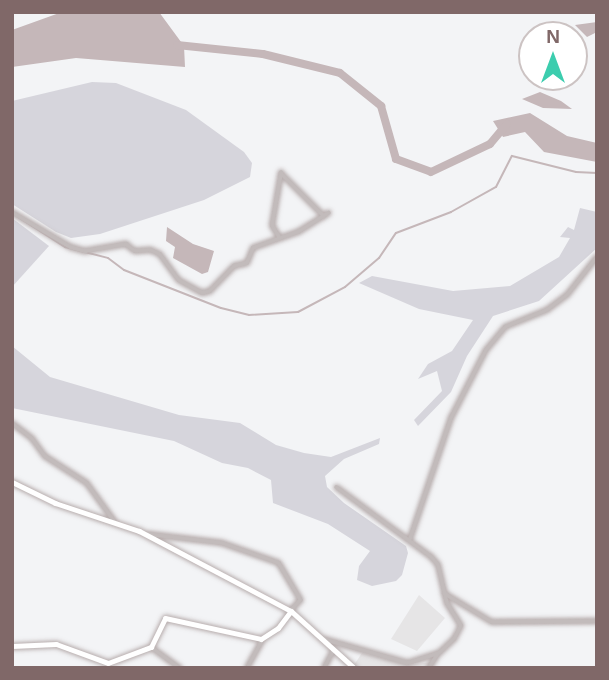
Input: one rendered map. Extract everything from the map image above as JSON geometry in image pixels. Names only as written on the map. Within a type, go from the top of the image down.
[{"type":"main road","points":[[12,482],[55,503],[146,534],[291,611],[354,668]]},
{"type":"main road","points":[[12,646],[56,644],[114,665],[151,647],[168,618],[264,638],[291,611]]},
{"type":"street","points":[[279,237],[272,226],[272,212],[281,173],[324,216]]},
{"type":"street","points":[[12,212],[71,247],[85,251],[126,244],[135,251],[151,250],[160,254],[179,280],[202,293],[210,291],[234,266],[247,262],[253,248],[298,232],[328,213]]},
{"type":"street","points":[[410,539],[451,418],[486,349],[505,327],[547,310],[567,295],[597,257]]},
{"type":"street","points":[[12,423],[32,438],[45,456],[87,483],[117,523]]},
{"type":"street","points":[[337,488],[398,535],[410,539],[438,565],[444,593],[461,626],[454,639],[439,653],[429,668]]},
{"type":"street","points":[[146,534],[222,542],[279,563],[301,600],[291,611]]},
{"type":"street","points":[[444,593],[492,622],[597,621]]},
{"type":"street","points":[[247,668],[264,638]]},
{"type":"street","points":[[322,639],[408,663],[439,653]]},
{"type":"street","points":[[151,647],[180,668]]},
{"type":"street","points":[[324,668],[334,649]]},
{"type":"shaded area","points":[[62,12],[159,12],[184,46],[185,67],[76,58],[12,67],[12,30]]},
{"type":"shaded area","points":[[597,22],[597,32],[588,36],[588,23]]},
{"type":"shaded area","points":[[92,82],[116,83],[186,110],[244,152],[252,163],[250,177],[204,200],[100,234],[71,238],[56,232],[12,204],[12,101]]},
{"type":"shaded area","points":[[540,92],[572,109],[543,108],[522,99]]},
{"type":"shaded area","points":[[530,113],[567,136],[597,143],[597,162],[544,152],[525,132],[503,137],[493,121]]},
{"type":"shaded area","points":[[580,208],[597,212],[597,248],[539,301],[493,316],[467,356],[451,392],[418,426],[414,420],[442,391],[437,371],[418,379],[428,364],[452,351],[473,320],[419,309],[359,283],[372,276],[453,291],[510,286],[559,257],[570,238],[560,237],[568,227],[574,230]]},
{"type":"shaded area","points":[[12,218],[49,246],[12,287]]},
{"type":"shaded area","points":[[167,227],[193,244],[214,251],[208,272],[202,274],[173,258],[175,247],[166,241]]},
{"type":"shaded area","points":[[12,346],[50,377],[179,415],[240,423],[276,445],[304,453],[331,457],[380,438],[379,444],[344,459],[325,476],[327,487],[344,503],[406,546],[408,553],[402,575],[396,581],[372,586],[357,580],[359,566],[370,551],[328,524],[273,503],[271,480],[248,468],[222,463],[174,441],[12,408]]},
{"type":"shaded area","points":[[419,595],[445,618],[417,651],[391,639]]},
{"type":"shaded area","points":[[362,653],[409,665],[432,662],[428,668],[358,668],[354,665]]},
{"type":"waterway","points":[[177,45],[263,54],[340,73],[381,106],[396,159],[431,172],[490,144],[507,124]]},
{"type":"waterway","points":[[18,217],[65,247],[108,258],[124,270],[221,308],[249,315],[298,312],[345,287],[379,258],[396,233],[451,212],[496,187],[512,156],[576,172],[597,173]]}]
